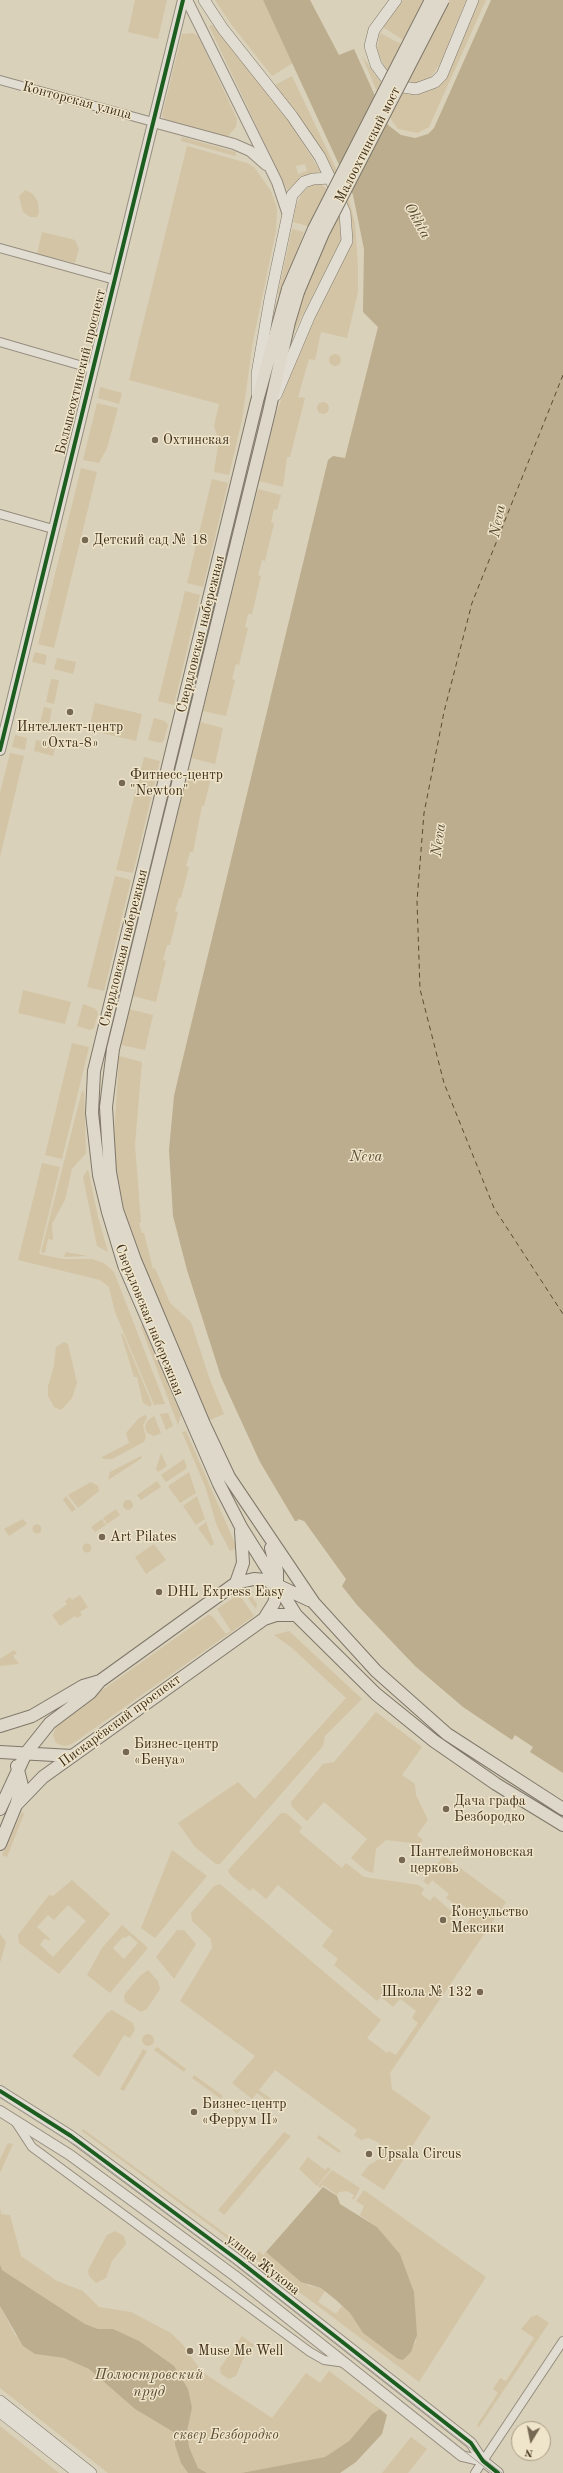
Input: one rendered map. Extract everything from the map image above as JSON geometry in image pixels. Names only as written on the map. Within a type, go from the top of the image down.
[{"type":"main road","points":[[204,0],[223,29],[292,116],[316,152],[330,178],[345,214],[347,241],[309,317],[269,412]]},
{"type":"main road","points":[[396,0],[374,30],[370,46],[376,65],[387,80],[405,88],[416,89],[435,82],[442,75],[473,0]]},
{"type":"main road","name":"Малоохтинский мост","points":[[293,291],[314,229],[431,0]]},
{"type":"main road","name":"Малоохтинский мост","points":[[293,291],[443,0]]},
{"type":"main road","points":[[257,402],[257,374],[292,195],[304,182],[313,179],[330,178]]},
{"type":"main road","name":"Свердловская набережная","points":[[293,291],[257,402],[94,1071],[92,1113],[99,1175],[108,1212],[124,1265],[194,1429],[241,1527],[296,1615],[376,1694],[439,1745],[563,1825]]},
{"type":"main road","name":"Свердловская набережная","points":[[293,291],[269,412],[115,1038],[110,1069],[106,1119],[110,1172],[117,1210],[135,1260],[201,1416],[229,1477],[268,1537],[314,1603],[376,1671],[447,1734],[563,1809]]},
{"type":"main road","points":[[236,1583],[244,1563],[241,1527]]},
{"type":"main road","name":"Свердловская набережная","points":[[268,1537],[275,1557],[277,1584]]},
{"type":"main road","points":[[2,1800],[26,1753],[50,1723],[90,1693],[100,1681],[236,1583],[254,1579],[277,1584]]},
{"type":"main road","name":"Свердловская набережная","points":[[277,1584],[314,1603]]},
{"type":"main road","name":"Пискарёвский проспект","points":[[264,1619],[274,1603],[277,1584]]},
{"type":"main road","name":"Пискарёвский проспект","points":[[0,1844],[16,1805],[43,1777],[264,1619],[276,1615],[296,1615]]},
{"type":"main road","points":[[0,1726],[32,1716],[83,1686],[100,1681]]},
{"type":"main road","points":[[1,1751],[72,1756]]},
{"type":"main road","points":[[1,1751],[18,1768],[22,1786],[16,1805]]},
{"type":"main road","points":[[0,2401],[91,2473]]},
{"type":"main road","points":[[0,2412],[78,2473]]},
{"type":"street","name":"Большеохтинский проспект","points":[[0,750],[114,280],[184,0]]},
{"type":"street","points":[[187,0],[271,171],[288,212]]},
{"type":"street","name":"Конторская улица","points":[[0,80],[154,122]]},
{"type":"street","points":[[154,122],[242,147],[259,158],[271,171]]},
{"type":"street","points":[[0,248],[114,280]]},
{"type":"street","points":[[0,342],[93,369]]},
{"type":"street","points":[[0,514],[53,529]]},
{"type":"street","name":"улица Жукова","points":[[0,2091],[71,2136],[238,2260],[471,2443],[483,2461],[498,2473]]},
{"type":"street","name":"улица Жукова","points":[[0,2111],[77,2160],[235,2276],[348,2364],[462,2456],[483,2461]]},
{"type":"street","points":[[15,2120],[32,2147],[310,2352],[324,2360],[348,2364]]},
{"type":"street","points":[[475,2473],[563,2341]]},
{"type":"green space","points":[[135,0],[167,0],[158,39],[128,32]]},
{"type":"green space","points":[[215,0],[263,0],[293,63],[272,76],[231,24]]},
{"type":"green space","points":[[403,0],[423,0],[403,40],[383,27]]},
{"type":"green space","points":[[448,0],[466,0],[441,62],[431,77],[415,85],[406,84]]},
{"type":"green space","points":[[477,0],[486,0],[429,127],[418,133],[398,129],[385,111],[362,56],[381,83],[394,92],[415,95],[432,89],[445,78]]},
{"type":"green space","points":[[213,25],[286,117],[321,172],[312,174],[288,192],[209,26]],"holes":[[[305,164],[307,171],[298,174],[296,166]]]},
{"type":"green space","points":[[193,33],[198,36],[237,119],[236,127],[227,137],[166,120],[162,116],[182,34]]},
{"type":"green space","points":[[380,33],[401,44],[387,72],[377,50]]},
{"type":"green space","points":[[292,76],[339,175],[337,179],[304,124],[275,85]]},
{"type":"green space","points":[[182,137],[236,152],[235,156],[181,141]]},
{"type":"green space","points":[[187,146],[247,163],[254,167],[271,191],[277,208],[276,231],[253,341],[242,420],[229,475],[214,472],[219,440],[214,426],[219,404],[129,380]]},
{"type":"green space","points":[[321,184],[330,192],[340,218],[341,240],[289,342],[304,294],[330,232],[293,222],[296,206],[303,191],[312,185]]},
{"type":"green space","points":[[25,190],[33,194],[38,202],[39,212],[37,217],[30,217],[23,212],[19,196]]},
{"type":"green space","points":[[347,193],[355,223],[358,292],[347,338],[321,332],[315,360],[309,359],[298,397],[305,398],[290,457],[287,457],[283,487],[259,481],[276,414],[297,356],[352,243],[352,223],[344,196]]},
{"type":"green space","points":[[292,229],[304,232],[280,295],[278,294]]},
{"type":"green space","points":[[42,232],[75,240],[79,249],[75,263],[37,254]]},
{"type":"green space","points":[[333,354],[337,354],[341,360],[337,366],[333,366],[329,362],[329,358]]},
{"type":"green space","points":[[100,387],[122,393],[119,404],[98,398]]},
{"type":"green space","points":[[321,402],[325,402],[329,408],[325,414],[321,414],[317,410],[317,406]]},
{"type":"green space","points":[[97,403],[118,408],[107,448],[99,463],[83,460]]},
{"type":"green space","points":[[81,468],[97,472],[54,648],[38,644]]},
{"type":"green space","points":[[212,479],[228,483],[203,587],[187,583]]},
{"type":"green space","points":[[258,489],[281,495],[277,510],[274,509],[271,522],[274,524],[265,561],[262,560],[258,575],[261,576],[252,614],[248,614],[245,627],[248,628],[239,665],[236,664],[232,679],[235,680],[226,716],[203,711]]},
{"type":"green space","points":[[185,591],[200,595],[174,705],[158,701]]},
{"type":"green space","points":[[35,652],[47,655],[45,665],[32,662]]},
{"type":"green space","points":[[57,658],[76,662],[73,674],[54,669]]},
{"type":"green space","points":[[51,679],[59,680],[54,704],[46,702]]},
{"type":"green space","points":[[95,703],[142,714],[136,741],[89,730]]},
{"type":"green space","points":[[44,707],[52,709],[47,733],[38,731]]},
{"type":"green space","points":[[154,718],[165,721],[168,725],[164,740],[161,743],[148,740]]},
{"type":"green space","points":[[200,722],[223,728],[215,764],[191,758]]},
{"type":"green space","points":[[15,735],[27,738],[25,750],[12,747]]},
{"type":"green space","points":[[36,740],[56,744],[53,756],[34,751]]},
{"type":"green space","points":[[10,753],[24,756],[0,857],[0,793]]},
{"type":"green space","points":[[144,757],[160,761],[133,873],[116,870]]},
{"type":"green space","points":[[188,769],[212,774],[204,806],[202,806],[193,852],[190,852],[186,866],[189,867],[181,898],[179,898],[175,911],[178,912],[170,945],[167,945],[163,960],[166,961],[156,1002],[133,996]]},
{"type":"green space","points":[[115,876],[131,880],[104,991],[87,987]]},
{"type":"green space","points":[[23,990],[71,1002],[65,1024],[18,1013]]},
{"type":"green space","points":[[83,1004],[96,1009],[98,1013],[94,1028],[90,1030],[77,1026]]},
{"type":"green space","points":[[129,1009],[153,1015],[145,1050],[121,1045]]},
{"type":"green space","points":[[72,1043],[89,1047],[62,1159],[45,1155]]},
{"type":"green space","points":[[119,1056],[142,1062],[135,1145],[141,1222],[139,1223],[142,1233],[144,1233],[153,1269],[155,1268],[170,1303],[191,1322],[210,1380],[224,1414],[210,1420],[134,1241],[124,1209],[116,1168],[114,1136]]},
{"type":"green space","points":[[82,1091],[84,1092],[86,1153],[72,1169],[65,1200],[52,1224],[53,1240],[48,1239],[45,1253],[41,1252]]},
{"type":"green space","points":[[42,1163],[60,1167],[39,1254],[63,1259],[92,1259],[104,1263],[114,1272],[165,1404],[154,1405],[115,1312],[109,1287],[100,1280],[18,1260]]},
{"type":"green space","points":[[88,1169],[98,1217],[108,1252],[97,1246],[83,1177]]},
{"type":"green space","points":[[66,1252],[87,1256],[64,1257]]},
{"type":"green space","points":[[143,1323],[181,1415],[178,1425],[141,1327]]},
{"type":"green space","points":[[121,1334],[123,1334],[152,1404],[150,1407],[143,1403],[137,1377],[134,1377]]},
{"type":"green space","points":[[64,1342],[68,1344],[77,1383],[72,1398],[61,1410],[54,1407],[48,1396],[48,1386],[54,1366],[56,1347]]},
{"type":"green space","points":[[168,1413],[173,1426],[166,1430],[160,1414]]},
{"type":"green space","points":[[145,1415],[147,1417],[143,1426],[146,1437],[144,1442],[112,1459],[103,1459],[102,1457],[129,1443],[126,1433],[139,1418]]},
{"type":"green space","points":[[154,1416],[161,1433],[154,1436],[147,1433],[145,1427],[147,1421]]},
{"type":"green space","points":[[186,1431],[237,1548],[230,1551],[217,1526],[205,1486],[182,1432]]},
{"type":"green space","points":[[161,1453],[167,1466],[158,1472],[156,1469]]},
{"type":"green space","points":[[141,1456],[142,1458],[108,1480],[110,1472]]},
{"type":"green space","points":[[184,1459],[187,1468],[166,1482],[161,1475]]},
{"type":"green space","points":[[189,1472],[196,1493],[180,1503],[168,1486]]},
{"type":"green space","points":[[157,1481],[161,1487],[141,1500],[137,1495]]},
{"type":"green space","points":[[91,1482],[98,1486],[99,1491],[78,1508],[68,1495]]},
{"type":"green space","points":[[66,1496],[76,1509],[72,1512],[63,1500]]},
{"type":"green space","points":[[197,1496],[205,1519],[196,1525],[183,1506]]},
{"type":"green space","points":[[128,1500],[133,1505],[128,1510],[123,1505]]},
{"type":"green space","points":[[116,1509],[120,1515],[107,1524],[103,1518]]},
{"type":"green space","points":[[23,1519],[27,1524],[9,1536],[4,1529]]},
{"type":"green space","points":[[102,1519],[106,1525],[95,1532],[91,1527]]},
{"type":"green space","points":[[206,1522],[214,1544],[211,1546],[198,1528]]},
{"type":"green space","points":[[37,1524],[42,1529],[37,1534],[32,1529]]},
{"type":"green space","points":[[87,1543],[92,1548],[87,1553],[82,1548]]},
{"type":"green space","points":[[154,1544],[166,1560],[146,1574],[135,1557]]},
{"type":"green space","points":[[249,1593],[257,1604],[256,1609],[245,1594]]},
{"type":"green space","points":[[239,1594],[254,1616],[72,1744],[64,1746],[56,1743],[53,1735],[56,1727],[80,1706],[208,1615],[212,1616],[226,1634],[231,1631],[217,1609]]},
{"type":"green space","points":[[80,1595],[88,1607],[80,1612],[82,1615],[77,1618],[75,1616],[60,1626],[52,1615],[67,1604],[65,1601],[70,1597],[72,1600]]},
{"type":"green space","points":[[289,1631],[362,1699],[325,1736],[323,1746],[220,1864],[216,1864],[195,1847],[178,1823],[238,1782],[255,1799],[346,1698],[292,1648],[274,1635]]},
{"type":"green space","points":[[14,1650],[17,1653],[13,1656],[19,1664],[0,1666],[0,1659]]},
{"type":"green space","points":[[376,1712],[422,1747],[402,1775],[415,1784],[416,1795],[428,1820],[417,1835],[423,1840],[420,1844],[386,1840],[376,1849],[373,1873],[365,1870],[351,1858],[367,1839],[324,1802],[307,1821],[292,1807],[291,1802],[323,1764],[334,1762]]},
{"type":"green space","points":[[22,1812],[24,1814],[7,1857],[2,1855]]},
{"type":"green space","points":[[281,1813],[286,1813],[302,1827],[299,1832],[342,1868],[346,1863],[364,1877],[419,1885],[424,1889],[421,1894],[430,1901],[434,1896],[452,1912],[449,1916],[463,1928],[474,1914],[460,1903],[457,1906],[446,1898],[449,1894],[432,1880],[428,1885],[423,1881],[444,1856],[506,1902],[390,2073],[392,2089],[431,2117],[384,2190],[361,2175],[369,2165],[381,2158],[383,2152],[379,2143],[369,2138],[361,2140],[354,2135],[357,2130],[275,2070],[259,2090],[285,2109],[282,2112],[257,2093],[252,2099],[232,2083],[255,2056],[180,2001],[212,1948],[211,1939],[192,1921],[191,1913],[214,1886],[220,1884],[381,2020],[367,2038],[387,2053],[389,2051],[396,2055],[418,2023],[412,2018],[416,2011],[402,2000],[400,1999],[393,2007],[381,1997],[377,2001],[334,1965],[338,1959],[322,1946],[333,1931],[278,1885],[266,1899],[253,1888],[250,1891],[230,1875],[228,1870]]},
{"type":"green space","points":[[172,1850],[207,1876],[155,1938],[141,1928]]},
{"type":"green space","points":[[72,1880],[110,1914],[59,1974],[19,1943],[18,1935],[49,1895],[53,1896]],"holes":[[[68,1905],[86,1921],[53,1957],[40,1945],[45,1938],[49,1941],[50,1939],[37,1927],[48,1915],[54,1920]]]},
{"type":"green space","points":[[122,1925],[148,1948],[110,1993],[87,1975],[102,1948]],"holes":[[[129,1935],[138,1943],[124,1959],[113,1948],[123,1937],[125,1938]]]},
{"type":"green space","points":[[177,1930],[184,1930],[196,1944],[174,1979],[156,1957]]},
{"type":"green space","points":[[0,1934],[6,1942],[0,1963]]},
{"type":"green space","points":[[148,1970],[158,1981],[160,1989],[147,2009],[141,2012],[125,2002],[124,1995],[140,1976]]},
{"type":"green space","points":[[112,2010],[133,2023],[135,2030],[130,2038],[124,2035],[99,2077],[72,2056],[107,2013]]},
{"type":"green space","points":[[146,2034],[150,2034],[154,2040],[150,2046],[146,2046],[142,2042],[142,2038]]},
{"type":"green space","points":[[157,2047],[186,2069],[184,2072],[154,2050]]},
{"type":"green space","points":[[143,2049],[147,2051],[124,2091],[120,2089]]},
{"type":"green space","points":[[194,2075],[223,2096],[221,2099],[192,2078]]},
{"type":"green space","points":[[239,2103],[244,2105],[237,2114],[232,2109]]},
{"type":"green space","points":[[83,2129],[234,2240],[235,2244],[82,2131]]},
{"type":"green space","points":[[284,2132],[291,2136],[224,2215],[218,2210]]},
{"type":"green space","points":[[319,2135],[341,2151],[339,2153],[317,2138]]},
{"type":"green space","points":[[8,2143],[13,2144],[0,2173],[0,2159]]},
{"type":"green space","points":[[308,2157],[325,2170],[328,2167],[331,2169],[317,2186],[299,2169]]},
{"type":"green space","points":[[332,2170],[360,2188],[354,2199],[352,2199],[354,2195],[347,2191],[339,2192],[337,2195],[323,2185],[320,2188],[318,2186]]},
{"type":"green space","points":[[364,2190],[486,2277],[419,2382],[254,2258],[259,2251],[263,2255],[266,2252],[309,2286],[321,2288],[325,2291],[318,2302],[336,2314],[342,2306],[350,2313],[363,2333],[398,2359],[403,2360],[416,2342],[414,2292],[400,2254],[377,2227],[360,2215],[364,2206],[356,2201]]},
{"type":"green space","name":"сквер Безбородко","points":[[0,2207],[1,2214],[10,2215],[21,2256],[57,2281],[83,2291],[99,2307],[131,2312],[171,2333],[183,2345],[202,2372],[272,2418],[306,2373],[320,2383],[329,2371],[380,2409],[372,2414],[349,2441],[325,2457],[241,2473],[207,2473],[198,2468],[189,2447],[187,2431],[189,2420],[113,2329],[98,2329],[85,2324],[2,2270],[0,2264]]},
{"type":"green space","points":[[115,2231],[124,2236],[126,2244],[112,2261],[106,2278],[96,2283],[89,2276],[88,2270],[107,2235]]},
{"type":"green space","name":"сквер Безбородко","points":[[0,2306],[15,2335],[35,2354],[64,2358],[89,2369],[135,2409],[175,2433],[175,2445],[181,2462],[188,2473],[108,2473],[0,2388]]},
{"type":"green space","points":[[537,2315],[549,2323],[479,2427],[477,2425],[498,2393],[493,2389],[500,2378],[506,2381],[534,2338],[521,2329],[531,2317]]},
{"type":"green space","points":[[242,2336],[254,2345],[243,2359],[236,2376],[229,2379],[221,2374],[220,2368]]},
{"type":"green space","points":[[0,2426],[59,2473],[0,2473]]},
{"type":"green space","points":[[411,2437],[427,2449],[408,2473],[382,2473]]},
{"type":"water","name":"Neva","points":[[263,0],[310,0],[339,55],[354,49],[388,125],[401,135],[415,138],[428,134],[434,128],[491,0],[563,0],[563,1773],[530,1752],[533,1747],[515,1735],[512,1740],[463,1707],[415,1666],[357,1605],[342,1586],[345,1579],[304,1521],[295,1521],[260,1462],[221,1377],[187,1270],[173,1216],[169,1150],[174,1096],[328,460],[333,456],[345,458],[378,327],[363,312],[364,249],[353,195]]},
{"type":"water","points":[[323,2187],[337,2196],[340,2204],[377,2227],[400,2254],[414,2292],[417,2335],[411,2352],[403,2360],[398,2359],[363,2333],[350,2313],[321,2288],[301,2282],[266,2252]]},
{"type":"water","name":"Полюстровский пруд","points":[[0,2264],[2,2270],[85,2324],[98,2329],[113,2329],[139,2341],[174,2366],[188,2389],[192,2408],[187,2431],[189,2447],[198,2468],[207,2473],[188,2473],[181,2463],[175,2445],[175,2433],[135,2409],[89,2369],[64,2358],[35,2354],[23,2346],[0,2306]]},
{"type":"water","points":[[380,2409],[387,2415],[382,2434],[356,2462],[340,2473],[241,2473],[325,2457],[349,2441],[372,2414]]},
{"type":"pier","points":[[298,1519],[304,1521],[346,1579],[342,1586],[343,1579],[302,1522],[297,1523]]},
{"type":"ferry route","points":[[563,375],[472,603],[444,712],[424,813],[417,901],[420,989],[444,1083],[494,1208],[563,1314]]},
{"type":"tram line","points":[[0,2097],[77,2146],[235,2264],[502,2473]]},
{"type":"tram line","points":[[401,2401],[492,2473]]},
{"type":"cycle path","points":[[0,750],[183,0]]},
{"type":"cycle path","points":[[0,2091],[71,2136],[238,2260],[471,2443],[483,2461],[498,2473]]},
{"type":"place","name":"Охтинская","points":[[155,440]]},
{"type":"place","name":"Детский сад № 18","points":[[85,540]]},
{"type":"place","name":"Интеллект-центр «Охта-8»","points":[[70,712]]},
{"type":"place","name":"Фитнесс-центр \"Newton\"","points":[[122,783]]},
{"type":"place","name":"Art Pilates","points":[[102,1537]]},
{"type":"place","name":"DHL Express Easy","points":[[159,1592]]},
{"type":"place","name":"Бизнес-центр «Бенуа»","points":[[126,1752]]},
{"type":"place","name":"Дача графа Безбородко","points":[[446,1809]]},
{"type":"place","name":"Пантелеймоновская церковь","points":[[402,1860]]},
{"type":"place","name":"Консульство Мексики","points":[[443,1920]]},
{"type":"place","name":"Школа № 132","points":[[480,1992]]},
{"type":"place","name":"Бизнес-центр «Феррум II»","points":[[194,2112]]},
{"type":"place","name":"Upsala Circus","points":[[369,2154]]},
{"type":"place","name":"Muse Me Well","points":[[190,2351]]},
{"type":"water label","name":"Okhta","points":[[417,221]]}]
